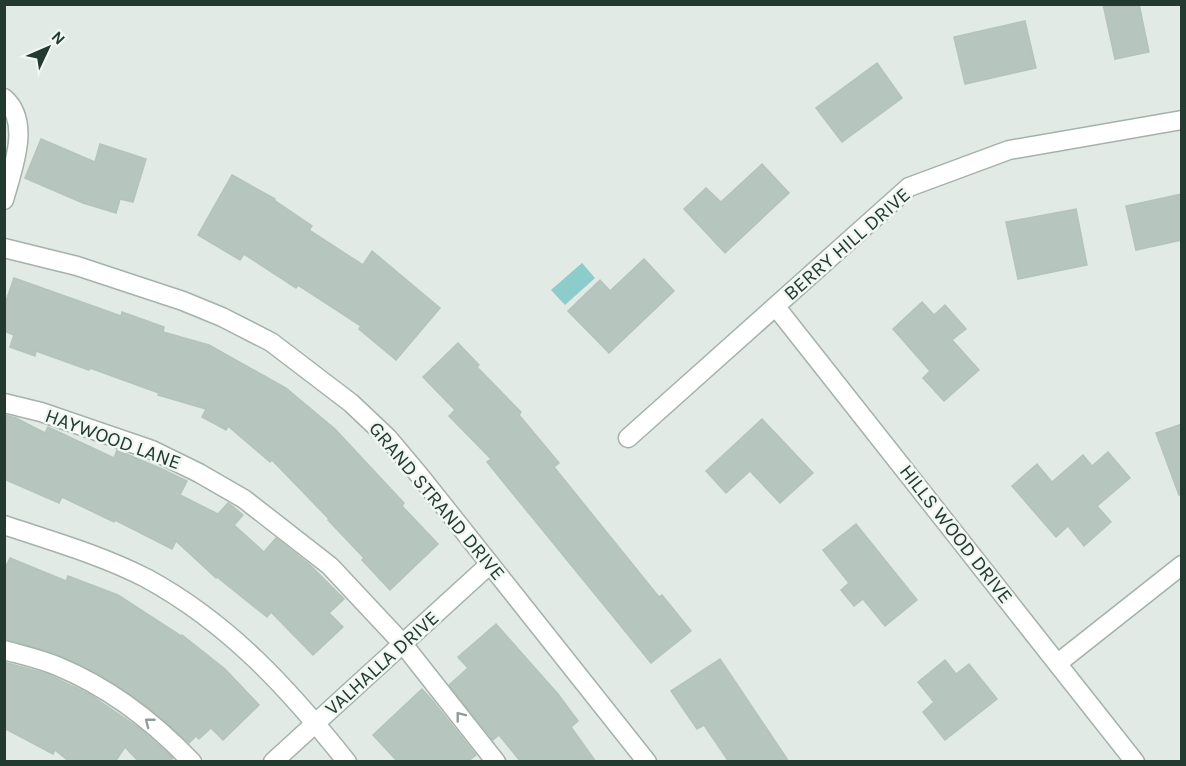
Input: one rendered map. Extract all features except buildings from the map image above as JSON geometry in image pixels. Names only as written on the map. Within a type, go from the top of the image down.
[{"type":"street","points":[[4,98],[16,112],[20,125],[4,200]]},
{"type":"street","name":"BERRY HILL DRIVE","points":[[627,438],[909,187],[1009,150],[1182,120]]},
{"type":"street","name":"GRAND STRAND DRIVE","points":[[4,248],[77,266],[183,301],[222,317],[271,342],[351,403],[388,438],[647,762]]},
{"type":"street","name":"HILLS WOOD DRIVE","points":[[776,307],[1135,762]]},
{"type":"street","name":"HAYWOOD LANE","points":[[4,403],[51,415],[152,450],[199,472],[244,499],[330,566],[403,644],[496,762]]},
{"type":"street","points":[[4,525],[109,561],[145,578],[185,602],[218,625],[250,652],[316,723],[347,762]]},
{"type":"street","name":"VALHALLA DRIVE","points":[[273,762],[490,564]]},
{"type":"street","points":[[1058,663],[1182,564]]},
{"type":"street","points":[[4,650],[57,666],[125,704],[192,762]]},
{"type":"water","points":[[582,263],[595,278],[565,305],[551,290]]}]
